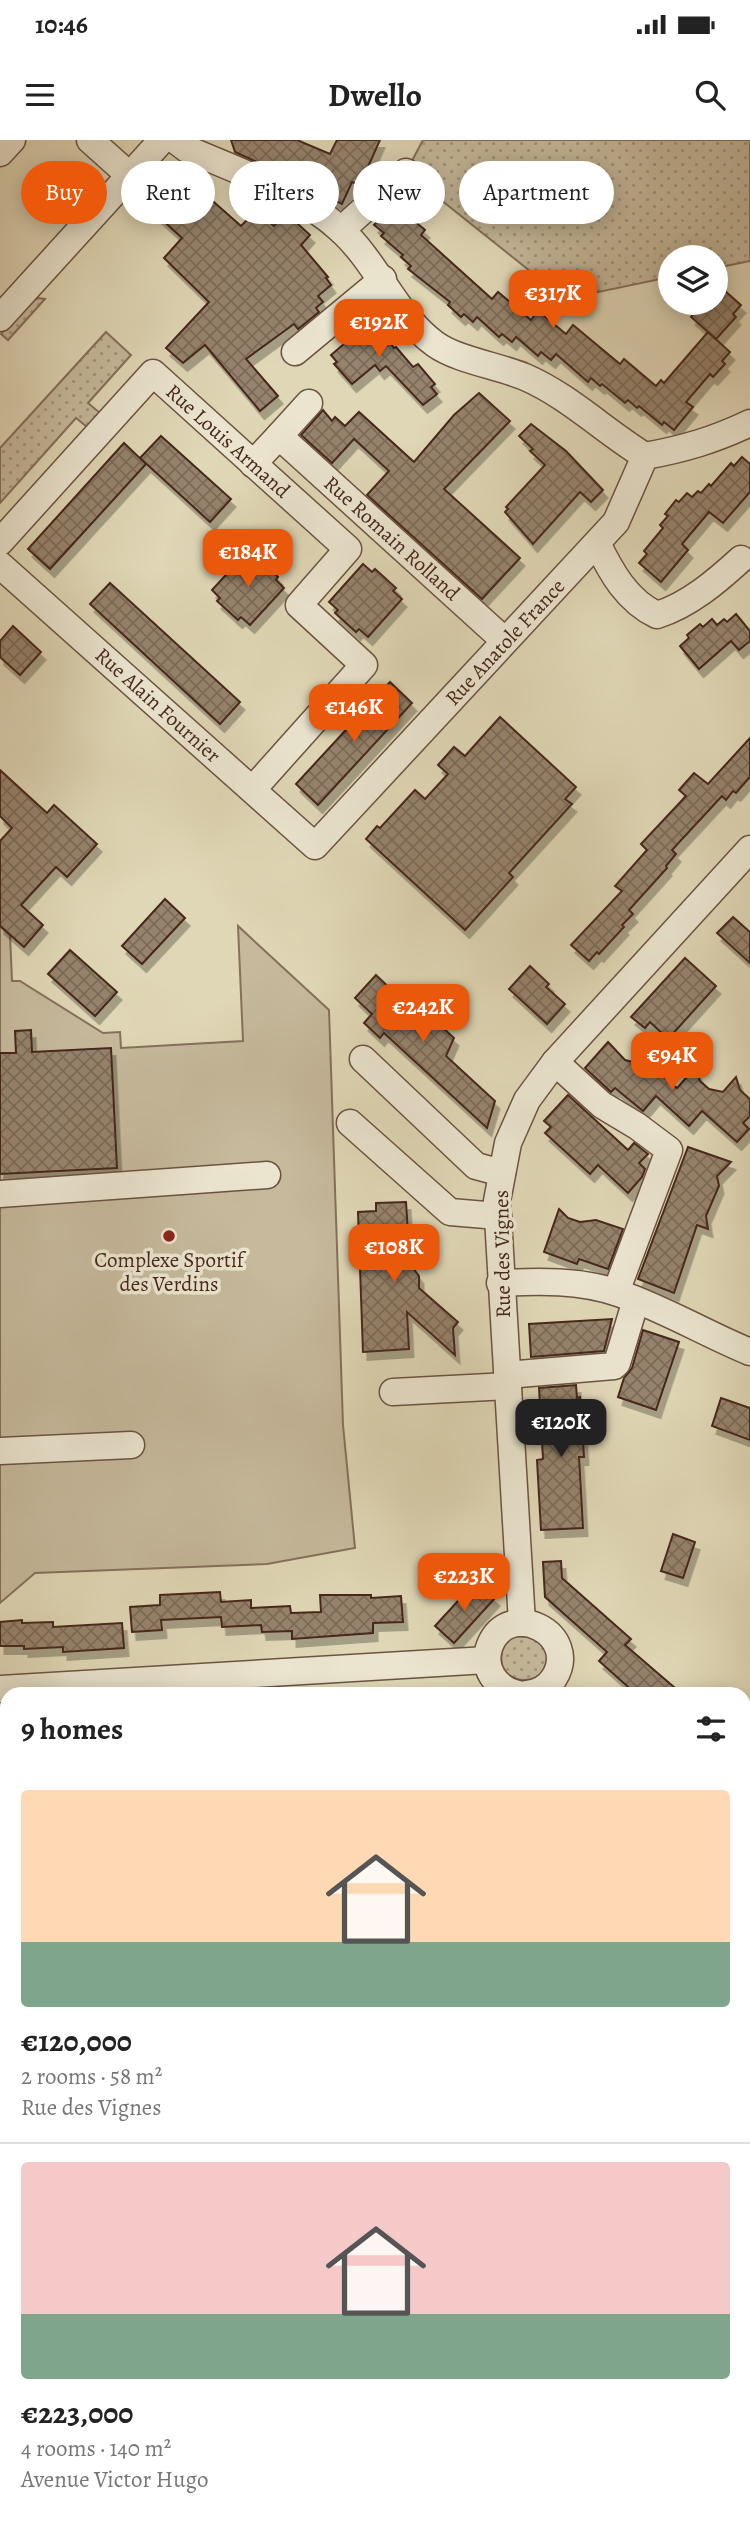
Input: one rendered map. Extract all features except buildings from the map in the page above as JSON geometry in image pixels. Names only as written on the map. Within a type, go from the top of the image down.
[{"type":"street","points":[[0,153],[12,140]]},
{"type":"street","points":[[89,140],[121,168]]},
{"type":"street","points":[[142,161],[162,140]]},
{"type":"street","points":[[176,140],[187,149],[296,197],[341,230],[383,279],[415,329],[439,347],[525,377],[645,456],[684,449],[718,438],[750,423]]},
{"type":"street","points":[[5,301],[121,183]]},
{"type":"street","points":[[341,230],[353,219]]},
{"type":"street","points":[[295,352],[383,279]]},
{"type":"street","name":"Rue Louis Armand","points":[[0,542],[153,373],[348,550]]},
{"type":"street","points":[[253,464],[309,403]]},
{"type":"street","name":"Rue Romain Rolland","points":[[279,436],[505,641]]},
{"type":"street","name":"Rue Anatole France","points":[[316,846],[616,522],[645,456]]},
{"type":"street","points":[[253,789],[364,665],[299,606],[374,522]]},
{"type":"street","points":[[597,544],[624,590],[645,610],[657,615],[669,612],[713,584],[741,559]]},
{"type":"street","name":"Rue Alain Fournier","points":[[0,565],[316,846]]},
{"type":"street","name":"Rue des Vignes","points":[[522,1623],[497,1201],[508,1143],[527,1100],[555,1062],[750,849]]},
{"type":"street","points":[[363,1059],[476,1166],[502,1173]]},
{"type":"street","points":[[393,1392],[507,1380],[614,1366],[617,1363],[626,1296],[669,1150],[602,1105],[555,1062]]},
{"type":"street","points":[[350,1123],[450,1212],[498,1216]]},
{"type":"street","points":[[0,1194],[267,1175]]},
{"type":"street","points":[[500,1283],[548,1281],[577,1284],[626,1296],[750,1352]]},
{"type":"street","points":[[0,1451],[131,1445]]},
{"type":"street","points":[[502,1687],[489,1670],[488,1649],[493,1639],[511,1625],[522,1623],[542,1628],[555,1643],[559,1662],[559,1687]]},
{"type":"street","points":[[34,1687],[487,1660]]},
{"type":"shaded area","points":[[423,140],[750,140],[750,261],[728,266],[728,245],[658,245],[658,280],[565,299],[471,224],[614,224],[614,161],[459,161],[459,214],[445,203],[445,161],[412,161]]},
{"type":"shaded area","points":[[45,299],[8,340],[1,334],[32,301]]},
{"type":"shaded area","points":[[106,332],[131,355],[88,403],[100,413],[87,427],[76,418],[0,503],[0,448]]},
{"type":"shaded area","name":"Complexe Sportif des Verdins","points":[[0,926],[10,935],[12,981],[20,981],[103,1033],[120,1032],[121,1048],[243,1041],[238,926],[329,1010],[343,1425],[355,1548],[267,1564],[35,1573],[0,1603]]},
{"type":"shaded area","points":[[527,1633],[546,1647],[547,1663],[543,1672],[535,1678],[516,1679],[503,1667],[501,1655],[506,1640]]},
{"type":"place","name":"Complexe Sportif des Verdins","points":[[169,1236]]}]
